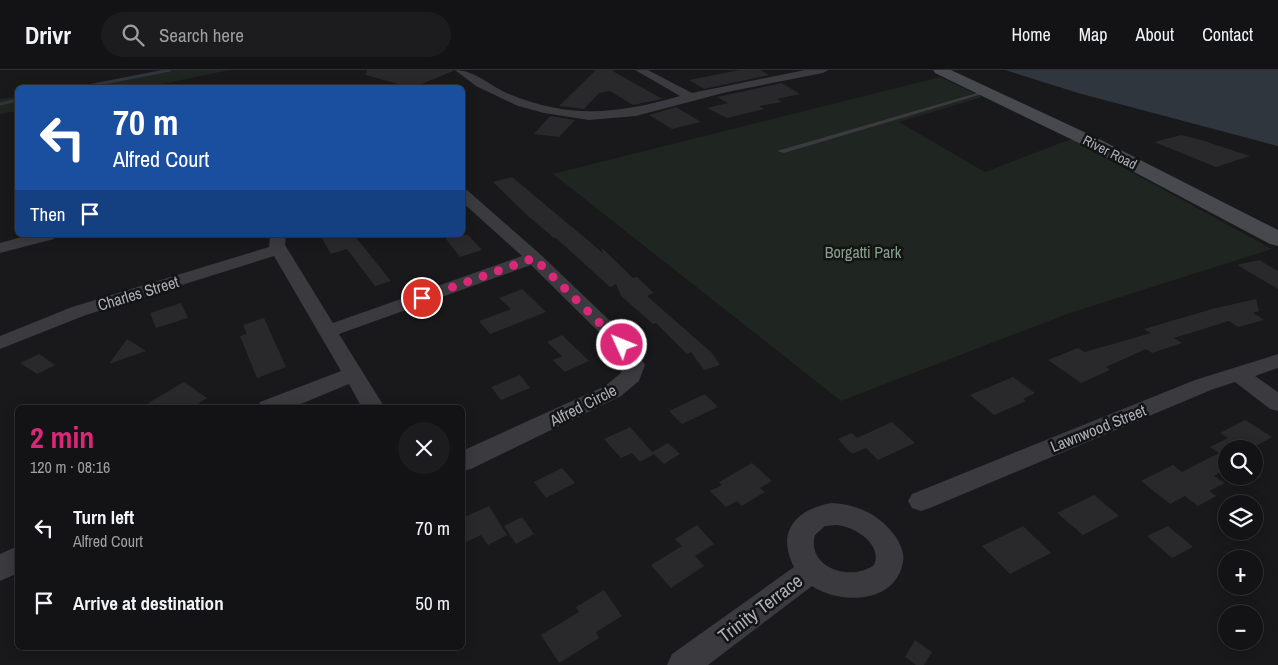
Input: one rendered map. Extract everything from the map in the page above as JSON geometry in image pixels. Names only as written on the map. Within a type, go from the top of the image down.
[{"type":"street","points":[[460,70],[514,100],[541,110],[566,115],[597,117],[627,114],[690,97],[802,72],[822,70]]},
{"type":"street","points":[[640,70],[690,97]]},
{"type":"street","name":"River Road","points":[[940,70],[1091,142],[1278,239]]},
{"type":"street","name":"Alfred Circle","points":[[465,196],[534,258],[622,345],[632,359],[633,371],[626,381],[604,396],[465,461]]},
{"type":"street","points":[[0,248],[41,237]]},
{"type":"street","points":[[279,242],[328,331],[372,405]]},
{"type":"street","name":"Charles Street","points":[[0,343],[72,314],[279,242]]},
{"type":"street","points":[[328,331],[534,258]]},
{"type":"street","name":"Lawnwood Street","points":[[921,501],[1203,385],[1278,361]]},
{"type":"street","points":[[1237,373],[1278,403]]},
{"type":"street","points":[[276,405],[354,374]]},
{"type":"street","points":[[0,569],[15,560]]},
{"type":"street","name":"Trinity Terrace","points":[[684,665],[812,570]]},
{"type":"lane","points":[[781,151],[986,92]]},
{"type":"green space","points":[[174,70],[230,70],[158,85],[84,85]]},
{"type":"green space","name":"Borgatti Park","points":[[940,77],[983,97],[899,122],[985,172],[1071,139],[1272,249],[1067,314],[841,401],[553,174]]},
{"type":"green space","points":[[15,96],[15,111],[0,114],[0,99]]},
{"type":"shaded area","points":[[1005,70],[1278,70],[1278,146],[1078,93]]},
{"type":"building","points":[[367,70],[453,70],[419,85],[401,85],[366,75]]},
{"type":"building","points":[[596,70],[611,70],[662,99],[633,105],[610,91],[599,93],[584,109],[559,106]]},
{"type":"building","points":[[740,70],[760,70],[769,75],[704,89],[689,80]]},
{"type":"building","points":[[782,83],[800,94],[777,99],[782,102],[759,106],[764,109],[727,118],[707,108],[728,103],[717,97]]},
{"type":"building","points":[[676,107],[701,122],[672,129],[649,115]]},
{"type":"building","points":[[550,116],[575,120],[559,137],[534,134]]},
{"type":"building","points":[[1181,135],[1250,156],[1216,167],[1154,142]]},
{"type":"building","points":[[512,177],[603,253],[601,247],[633,278],[637,277],[654,293],[647,296],[712,353],[720,365],[704,370],[691,352],[687,354],[656,323],[653,324],[621,296],[616,284],[610,287],[556,238],[528,216],[493,182]]},
{"type":"building","points":[[465,235],[468,235],[482,250],[460,257],[445,237],[465,237]]},
{"type":"building","points":[[321,237],[356,237],[391,281],[375,286],[347,249],[331,254]]},
{"type":"building","points":[[1259,260],[1278,271],[1278,289],[1237,265]]},
{"type":"building","points":[[522,289],[546,312],[490,334],[479,321],[511,309],[499,298]]},
{"type":"building","points":[[1256,299],[1259,311],[1253,313],[1264,320],[1238,327],[1229,321],[1174,338],[1182,343],[1152,353],[1146,349],[1106,367],[1110,370],[1081,383],[1048,360],[1078,348],[1085,352],[1151,333],[1144,329],[1212,309]]},
{"type":"building","points":[[181,303],[188,318],[156,328],[150,313]]},
{"type":"building","points":[[264,318],[286,367],[257,378],[240,336],[247,334],[243,325]]},
{"type":"building","points":[[562,335],[589,361],[565,372],[553,360],[562,356],[547,342]]},
{"type":"building","points":[[127,339],[146,351],[109,364]]},
{"type":"building","points":[[39,354],[55,365],[37,374],[20,363]]},
{"type":"building","points":[[520,375],[530,388],[501,400],[491,387]]},
{"type":"building","points":[[1013,377],[1035,393],[1023,399],[1026,401],[994,415],[970,395]]},
{"type":"building","points":[[184,382],[207,398],[196,405],[145,405]]},
{"type":"building","points":[[705,394],[718,407],[682,424],[669,411]]},
{"type":"building","points":[[1245,420],[1272,437],[1263,442],[1263,440],[1224,440],[1228,438],[1220,433]]},
{"type":"building","points":[[892,422],[915,443],[878,460],[866,448],[852,454],[838,439],[852,433],[857,438]]},
{"type":"building","points":[[630,427],[652,452],[668,443],[680,454],[664,464],[654,454],[640,462],[632,453],[621,458],[604,439]]},
{"type":"building","points":[[1218,443],[1218,452],[1210,447]]},
{"type":"building","points":[[1218,454],[1218,474],[1214,476],[1218,479],[1218,485],[1221,485],[1209,491],[1216,496],[1198,506],[1185,496],[1170,504],[1141,481],[1173,465],[1182,472]]},
{"type":"building","points":[[752,463],[772,481],[760,488],[765,492],[742,506],[737,501],[726,507],[710,491],[722,485],[719,482]]},
{"type":"building","points":[[562,468],[575,483],[546,498],[534,482]]},
{"type":"building","points":[[1094,495],[1119,516],[1083,535],[1057,513]]},
{"type":"building","points":[[489,506],[507,535],[488,545],[481,535],[465,543],[465,517]]},
{"type":"building","points":[[522,517],[534,534],[516,544],[504,526]]},
{"type":"building","points":[[697,525],[714,544],[695,556],[704,566],[671,588],[651,565],[682,546],[675,539]]},
{"type":"building","points":[[1023,526],[1051,553],[1010,574],[982,546]]},
{"type":"building","points":[[1168,526],[1193,547],[1172,558],[1147,536]]},
{"type":"building","points":[[604,590],[622,616],[596,632],[599,638],[559,663],[541,635],[579,612],[576,607]]},
{"type":"building","points":[[915,640],[932,652],[924,665],[916,665],[905,657]]},
{"type":"waterway","points":[[93,85],[170,70]]},
{"type":"waterway","points":[[0,104],[15,101]]},
{"type":"route","points":[[422,298],[534,258],[622,345]]}]
